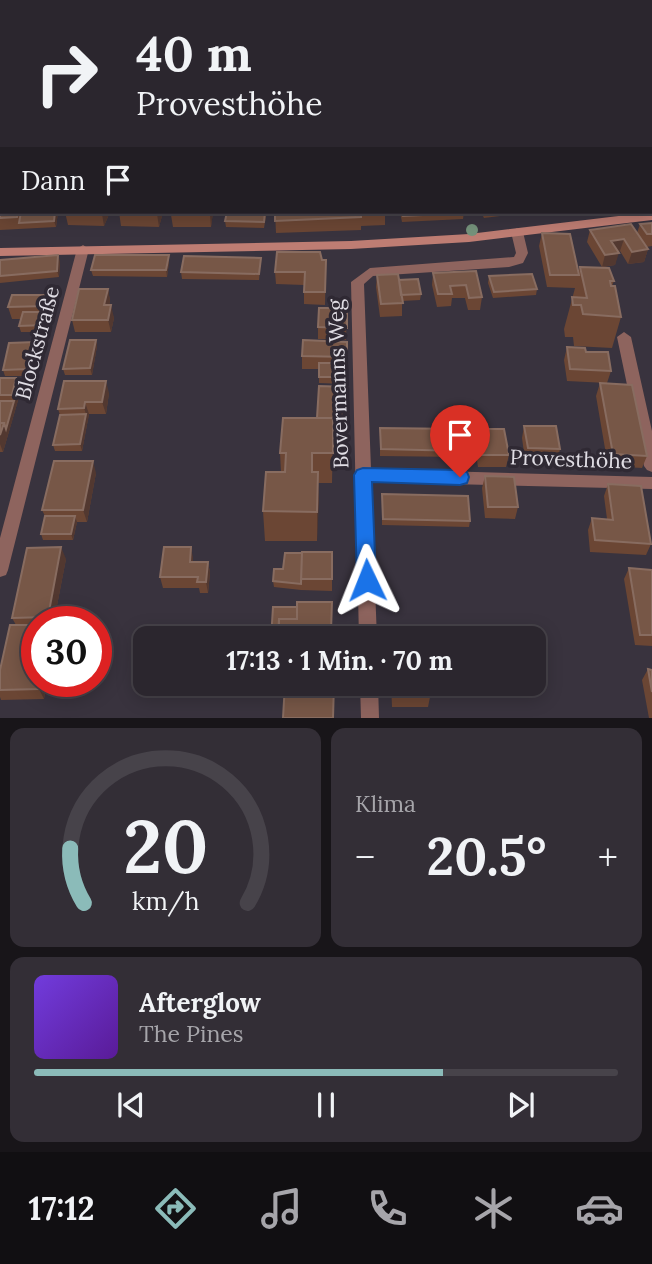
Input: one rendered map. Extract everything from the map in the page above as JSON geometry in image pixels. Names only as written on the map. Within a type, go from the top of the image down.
[{"type":"street","points":[[0,252],[351,245],[469,238],[652,216]]},
{"type":"street","name":"Bovermanns Weg","points":[[368,626],[357,282],[370,272],[509,263],[519,260],[522,253],[517,232]]},
{"type":"street","name":"Blockstraße","points":[[0,570],[83,249]]},
{"type":"street","points":[[624,337],[652,466]]},
{"type":"street","name":"Provesthöhe","points":[[363,475],[652,483]]},
{"type":"street","points":[[369,696],[370,718]]},
{"type":"building","points":[[0,214],[18,214],[17,217],[0,218]]},
{"type":"building","points":[[21,214],[55,214],[54,221],[19,223]]},
{"type":"building","points":[[171,214],[210,214],[210,215]]},
{"type":"building","points":[[227,214],[265,214],[264,222],[225,221]]},
{"type":"building","points":[[275,214],[361,214],[361,217],[275,221]]},
{"type":"building","points":[[402,214],[444,214],[403,216]]},
{"type":"building","points":[[652,223],[652,234],[647,234],[640,224]]},
{"type":"building","points":[[631,224],[648,249],[632,252],[624,239],[611,241],[619,253],[605,255],[590,230]]},
{"type":"building","points":[[542,233],[570,234],[579,275],[550,275]]},
{"type":"building","points":[[277,252],[320,252],[322,260],[326,260],[325,292],[304,292],[305,272],[275,272]]},
{"type":"building","points":[[58,255],[57,271],[0,276],[0,260]]},
{"type":"building","points":[[95,255],[169,255],[166,270],[91,270]]},
{"type":"building","points":[[184,256],[261,258],[259,274],[181,272]]},
{"type":"building","points":[[580,267],[609,268],[614,281],[610,281],[611,286],[615,286],[621,317],[583,314],[581,305],[573,305],[572,297],[587,298]]},
{"type":"building","points":[[476,271],[482,297],[469,298],[466,285],[450,286],[452,294],[438,294],[433,273]]},
{"type":"building","points":[[398,274],[403,303],[381,304],[377,275]]},
{"type":"building","points":[[532,274],[537,289],[494,292],[489,276]]},
{"type":"building","points":[[418,279],[421,294],[401,295],[399,280]]},
{"type":"building","points":[[79,289],[108,289],[104,305],[111,305],[108,320],[72,320]]},
{"type":"building","points":[[12,295],[49,295],[46,306],[8,307]]},
{"type":"building","points":[[319,308],[347,308],[347,328],[318,327]]},
{"type":"building","points":[[23,312],[48,312],[45,325],[19,326]]},
{"type":"building","points":[[70,340],[96,340],[90,368],[63,369]]},
{"type":"building","points":[[303,340],[347,342],[347,357],[302,356]]},
{"type":"building","points":[[35,342],[29,369],[3,370],[9,343]]},
{"type":"building","points":[[567,347],[585,348],[586,352],[608,352],[611,371],[570,369]]},
{"type":"building","points":[[319,363],[347,363],[346,377],[319,377]]},
{"type":"building","points":[[0,378],[16,378],[12,395],[0,395]]},
{"type":"building","points":[[64,381],[106,381],[102,402],[85,402],[84,408],[58,409]]},
{"type":"building","points":[[600,383],[632,385],[647,456],[613,454]]},
{"type":"building","points":[[319,386],[348,387],[347,420],[317,418]]},
{"type":"building","points":[[0,401],[14,401],[6,429],[4,423],[0,423]]},
{"type":"building","points":[[86,414],[80,444],[53,445],[60,415]]},
{"type":"building","points":[[283,418],[333,418],[333,453],[312,453],[312,472],[318,472],[317,512],[263,511],[266,472],[285,472],[286,453],[280,453]]},
{"type":"building","points":[[524,426],[556,426],[560,449],[528,448]]},
{"type":"building","points":[[380,428],[460,429],[462,451],[381,449]]},
{"type":"building","points":[[476,429],[504,429],[509,455],[480,455]]},
{"type":"building","points":[[54,461],[93,461],[83,510],[42,510]]},
{"type":"building","points":[[485,476],[514,477],[518,507],[488,507]]},
{"type":"building","points":[[608,484],[641,486],[651,544],[595,540],[592,518],[613,520]]},
{"type":"building","points":[[382,494],[468,496],[470,521],[383,519]]},
{"type":"building","points":[[45,516],[75,516],[71,534],[41,534]]},
{"type":"building","points":[[61,547],[50,606],[21,606],[21,618],[12,618],[27,548]]},
{"type":"building","points":[[164,547],[191,547],[190,562],[208,562],[206,582],[197,582],[198,577],[160,577]]},
{"type":"building","points":[[302,552],[332,552],[332,579],[301,579]]},
{"type":"building","points":[[285,553],[302,553],[301,584],[273,581],[274,569],[283,569]]},
{"type":"building","points":[[629,568],[652,570],[652,635],[640,635]]},
{"type":"building","points":[[297,602],[332,602],[331,626],[279,626],[279,619],[297,619]]},
{"type":"building","points":[[273,607],[297,607],[297,619],[279,619],[279,626],[272,626]]},
{"type":"building","points":[[10,625],[21,625],[21,689],[0,690],[0,670]]},
{"type":"building","points":[[648,669],[652,670],[652,692]]},
{"type":"building","points":[[284,696],[334,696],[333,718],[283,718]]},
{"type":"building","points":[[393,696],[430,697],[393,697]]},
{"type":"route","points":[[367,580],[363,475],[460,477]]}]
